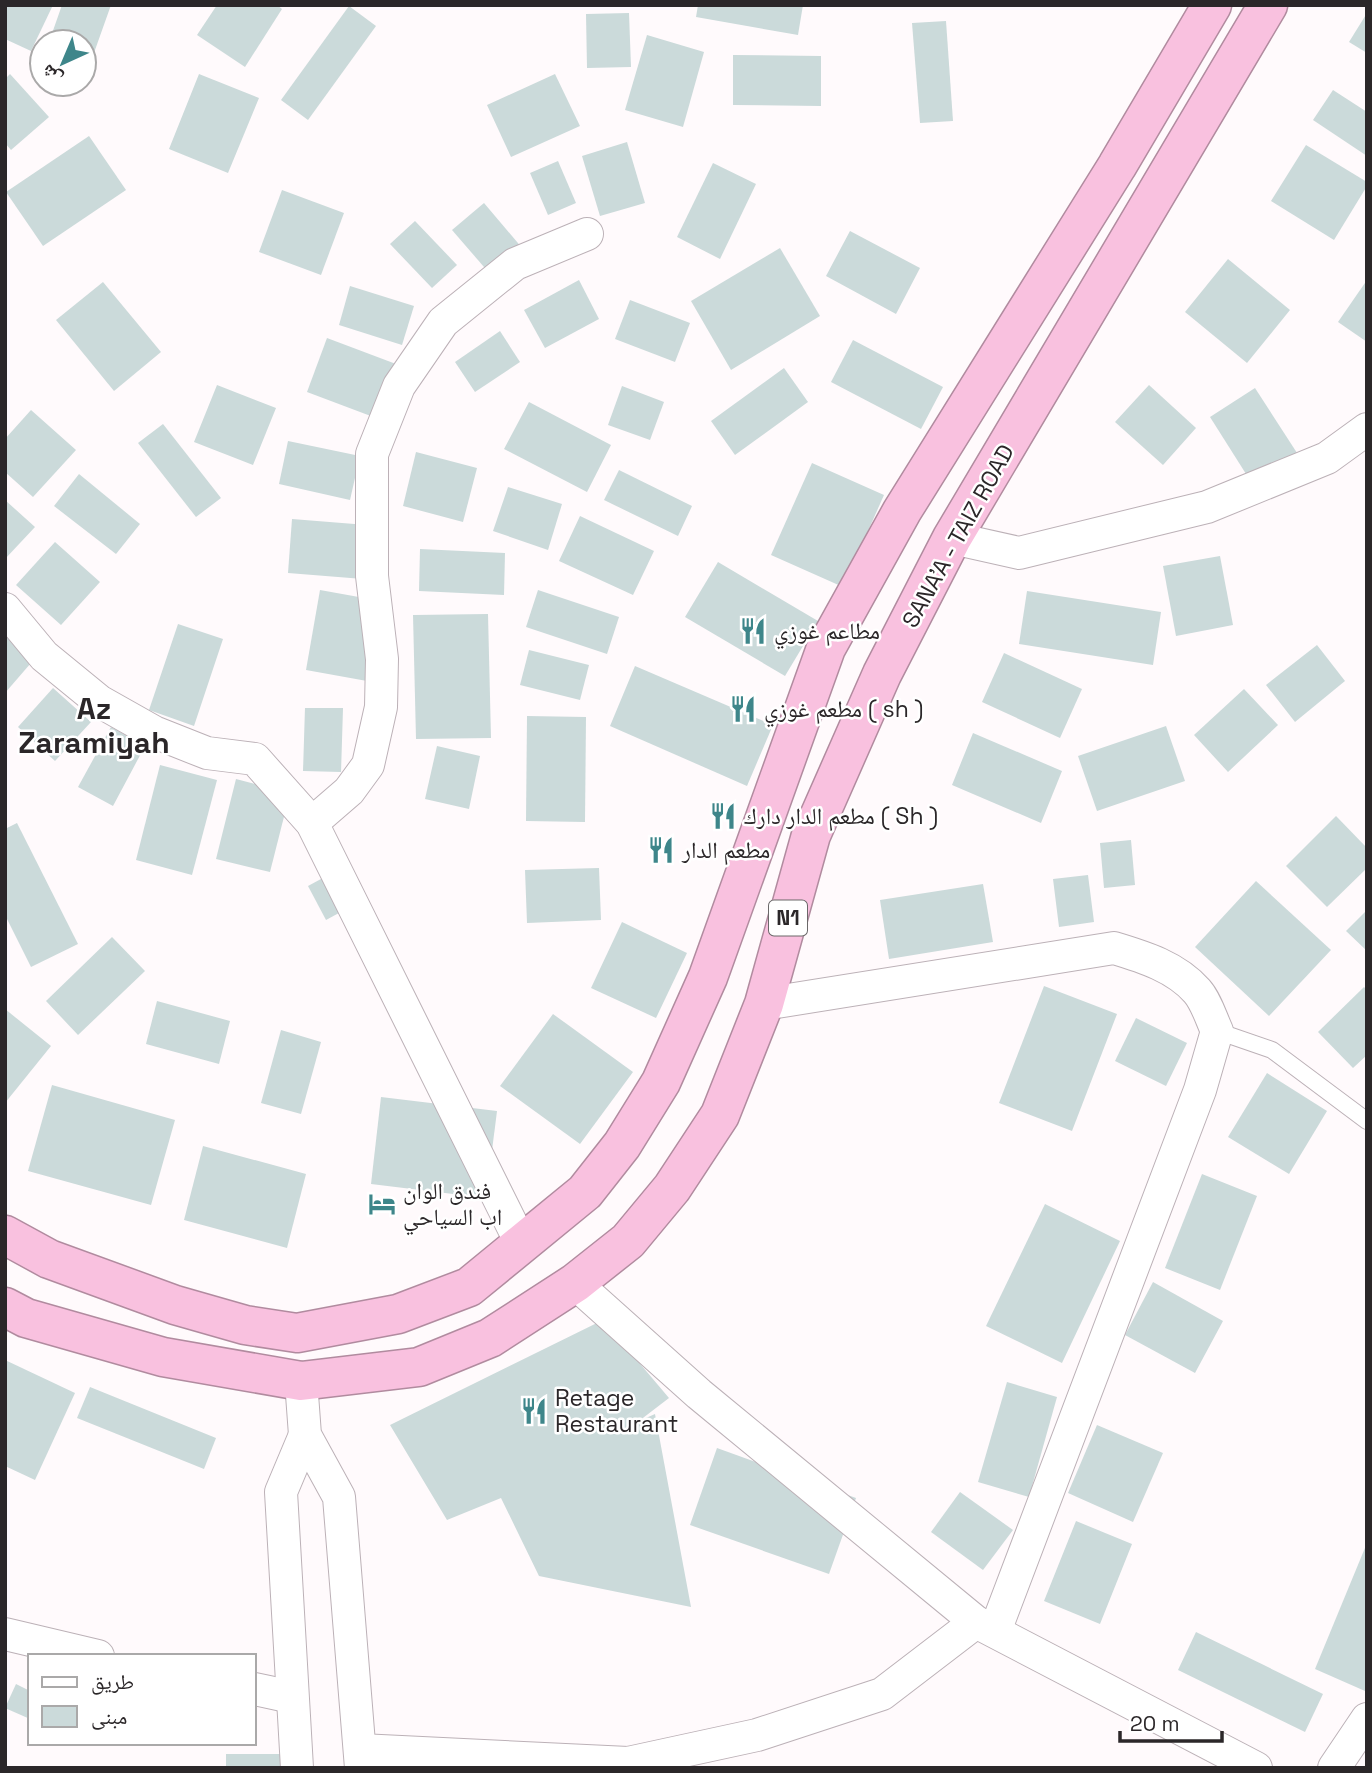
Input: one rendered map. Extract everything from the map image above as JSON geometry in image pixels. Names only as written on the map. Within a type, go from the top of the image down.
[{"type":"highway","name":"N1","points":[[5,1235],[49,1259],[175,1305],[245,1325],[297,1333],[398,1314],[469,1287],[585,1192],[622,1145],[661,1083],[708,977],[826,648],[902,512],[1117,166],[1212,5]]},
{"type":"highway","name":"SANA'A - TAIZ ROAD","points":[[5,1307],[26,1318],[163,1357],[301,1381],[419,1367],[490,1338],[575,1283],[628,1241],[671,1188],[720,1115],[764,1004],[811,835],[882,674],[952,538],[1268,5]]},
{"type":"highway","points":[[297,1333],[301,1381]]},
{"type":"street","points":[[312,823],[349,791],[368,765],[381,707],[382,659],[372,576],[372,454],[399,386],[443,322],[515,264],[587,234]]},
{"type":"street","points":[[952,538],[1019,553],[1207,507],[1328,458],[1367,429]]},
{"type":"street","points":[[5,609],[44,656],[99,701],[154,732],[207,753],[255,759],[312,823],[522,1245]]},
{"type":"street","points":[[301,1381],[305,1435],[339,1497],[360,1759],[628,1765],[757,1735],[882,1694],[986,1626],[1200,1090],[1217,1031],[1199,992],[1180,975],[1147,958],[1114,948],[764,1004]]},
{"type":"street","points":[[575,1283],[699,1394],[986,1626],[1256,1768]]},
{"type":"street","points":[[297,1768],[281,1492],[305,1435]]},
{"type":"street","points":[[5,1633],[90,1654]]},
{"type":"street","points":[[256,1689],[292,1697]]},
{"type":"street","points":[[1334,1768],[1367,1719]]},
{"type":"lane","points":[[1217,1031],[1272,1049],[1367,1121]]},
{"type":"building","points":[[5,5],[53,5],[42,28],[28,28],[28,50],[5,39]]},
{"type":"building","points":[[62,5],[111,5],[98,42],[98,28],[54,28]]},
{"type":"building","points":[[217,5],[277,5],[282,9],[245,67],[197,35]]},
{"type":"building","points":[[698,5],[803,5],[798,35],[696,17]]},
{"type":"building","points":[[349,6],[376,26],[308,120],[281,100]]},
{"type":"building","points":[[629,13],[631,67],[587,68],[586,14]]},
{"type":"building","points":[[1367,13],[1367,53],[1349,42]]},
{"type":"building","points":[[946,21],[953,121],[920,123],[912,23]]},
{"type":"building","points":[[647,35],[704,52],[683,127],[625,110]]},
{"type":"building","points":[[733,55],[821,56],[821,106],[733,105]]},
{"type":"building","points":[[10,74],[28,94],[28,98],[32,98],[49,117],[11,150],[5,143],[5,79]]},
{"type":"building","points":[[199,74],[259,98],[228,173],[169,149]]},
{"type":"building","points":[[555,74],[580,126],[511,157],[487,105]]},
{"type":"building","points":[[1333,90],[1367,112],[1367,156],[1313,120]]},
{"type":"building","points":[[89,136],[126,190],[43,246],[6,192]]},
{"type":"building","points":[[627,142],[645,203],[600,216],[582,156]]},
{"type":"building","points":[[1306,145],[1367,182],[1334,240],[1271,201]]},
{"type":"building","points":[[558,161],[576,203],[548,215],[530,173]]},
{"type":"building","points":[[713,163],[756,184],[720,259],[677,237]]},
{"type":"building","points":[[282,190],[344,213],[321,275],[259,252]]},
{"type":"building","points":[[484,203],[534,262],[503,289],[452,230]]},
{"type":"building","points":[[415,221],[457,265],[432,288],[390,244]]},
{"type":"building","points":[[850,231],[920,268],[896,314],[826,276]]},
{"type":"building","points":[[780,248],[820,316],[731,370],[691,301]]},
{"type":"building","points":[[1228,259],[1290,310],[1247,363],[1185,312]]},
{"type":"building","points":[[579,280],[599,319],[545,348],[524,310]]},
{"type":"building","points":[[1367,280],[1367,342],[1338,322]]},
{"type":"building","points":[[103,282],[161,352],[114,391],[56,320]]},
{"type":"building","points":[[350,286],[414,306],[402,345],[339,325]]},
{"type":"building","points":[[630,300],[690,323],[675,362],[615,339]]},
{"type":"building","points":[[500,331],[520,362],[475,392],[455,362]]},
{"type":"building","points":[[327,338],[396,364],[376,418],[307,392]]},
{"type":"building","points":[[853,340],[943,387],[921,429],[831,382]]},
{"type":"building","points":[[784,368],[808,402],[735,455],[711,421]]},
{"type":"building","points":[[217,385],[276,408],[253,465],[194,442]]},
{"type":"building","points":[[1149,385],[1196,428],[1163,465],[1115,422]]},
{"type":"building","points":[[622,386],[664,402],[650,440],[608,425]]},
{"type":"building","points":[[1255,388],[1299,456],[1253,485],[1210,417]]},
{"type":"building","points":[[529,402],[611,445],[587,492],[504,449]]},
{"type":"building","points":[[31,410],[76,450],[33,497],[5,472],[5,439]]},
{"type":"building","points":[[163,424],[221,498],[196,517],[138,443]]},
{"type":"building","points":[[288,441],[360,456],[350,500],[279,484]]},
{"type":"building","points":[[416,452],[477,468],[463,522],[403,506]]},
{"type":"building","points":[[812,463],[884,495],[843,587],[771,555]]},
{"type":"building","points":[[619,470],[692,506],[678,536],[604,500]]},
{"type":"building","points":[[79,474],[140,524],[116,554],[54,506]]},
{"type":"building","points":[[508,487],[562,504],[548,550],[493,531]]},
{"type":"building","points":[[5,500],[35,527],[5,559]]},
{"type":"building","points":[[580,516],[654,551],[633,595],[559,561]]},
{"type":"building","points":[[292,519],[367,525],[363,579],[288,573]]},
{"type":"building","points":[[55,542],[100,582],[61,625],[16,585]]},
{"type":"building","points":[[420,549],[505,553],[504,595],[419,591]]},
{"type":"building","points":[[1220,556],[1233,625],[1176,636],[1163,566]]},
{"type":"building","points":[[718,562],[818,621],[785,676],[685,617]]},
{"type":"building","points":[[320,590],[381,601],[367,681],[306,670]]},
{"type":"building","points":[[538,590],[619,617],[607,654],[526,627]]},
{"type":"building","points":[[1027,591],[1161,612],[1153,665],[1019,644]]},
{"type":"building","points":[[488,614],[491,738],[416,739],[413,615]]},
{"type":"building","points":[[178,624],[223,639],[194,726],[149,710]]},
{"type":"building","points":[[5,628],[37,656],[5,693]]},
{"type":"building","points":[[1317,645],[1345,681],[1295,722],[1266,685]]},
{"type":"building","points":[[529,650],[589,665],[580,700],[520,685]]},
{"type":"building","points":[[1004,653],[1082,689],[1060,738],[982,702]]},
{"type":"building","points":[[635,666],[773,725],[747,786],[610,726]]},
{"type":"building","points":[[53,688],[91,722],[55,761],[18,727]]},
{"type":"building","points":[[1244,689],[1278,725],[1228,772],[1194,735]]},
{"type":"building","points":[[305,708],[343,708],[341,772],[303,771]]},
{"type":"building","points":[[527,716],[586,717],[585,822],[526,821]]},
{"type":"building","points":[[1166,726],[1185,781],[1097,811],[1078,756]]},
{"type":"building","points":[[111,727],[145,746],[113,806],[78,787]]},
{"type":"building","points":[[973,733],[1062,771],[1041,823],[952,785]]},
{"type":"building","points":[[437,746],[480,756],[469,809],[425,799]]},
{"type":"building","points":[[160,765],[217,780],[192,875],[136,860]]},
{"type":"building","points":[[236,779],[290,793],[270,872],[216,859]]},
{"type":"building","points":[[1336,816],[1367,848],[1367,868],[1327,907],[1286,866]]},
{"type":"building","points":[[17,823],[78,944],[31,967],[5,915],[5,829]]},
{"type":"building","points":[[1131,840],[1135,885],[1104,888],[1100,843]]},
{"type":"building","points":[[345,866],[363,900],[326,920],[308,886]]},
{"type":"building","points":[[599,868],[601,920],[527,923],[525,870]]},
{"type":"building","points":[[1088,875],[1094,922],[1059,927],[1053,879]]},
{"type":"building","points":[[1256,881],[1331,950],[1269,1016],[1195,947]]},
{"type":"building","points":[[983,884],[993,942],[889,959],[880,900]]},
{"type":"building","points":[[1367,910],[1367,951],[1346,931]]},
{"type":"building","points":[[622,922],[687,953],[656,1018],[591,988]]},
{"type":"building","points":[[112,937],[145,971],[78,1035],[46,1001]]},
{"type":"building","points":[[1044,986],[1117,1014],[1072,1131],[999,1103]]},
{"type":"building","points":[[1364,987],[1367,990],[1367,1055],[1353,1068],[1318,1032]]},
{"type":"building","points":[[157,1001],[230,1021],[219,1064],[146,1044]]},
{"type":"building","points":[[5,1009],[51,1046],[5,1103]]},
{"type":"building","points":[[553,1014],[633,1072],[580,1144],[500,1086]]},
{"type":"building","points":[[1136,1018],[1187,1043],[1166,1086],[1115,1061]]},
{"type":"building","points":[[281,1030],[321,1042],[301,1114],[261,1103]]},
{"type":"building","points":[[1267,1073],[1327,1111],[1289,1174],[1228,1137]]},
{"type":"building","points":[[52,1085],[175,1120],[151,1205],[28,1171]]},
{"type":"building","points":[[381,1097],[497,1111],[486,1198],[371,1184]]},
{"type":"building","points":[[203,1146],[306,1174],[287,1248],[184,1220]]},
{"type":"building","points":[[1202,1174],[1257,1196],[1220,1290],[1165,1268]]},
{"type":"building","points":[[1045,1204],[1120,1241],[1062,1363],[986,1326]]},
{"type":"building","points":[[1153,1282],[1223,1321],[1195,1373],[1125,1335]]},
{"type":"building","points":[[603,1320],[669,1398],[639,1421],[655,1414],[691,1607],[539,1576],[501,1498],[447,1520],[390,1425]]},
{"type":"building","points":[[5,1360],[75,1393],[35,1480],[5,1466]]},
{"type":"building","points":[[1007,1382],[1057,1397],[1029,1497],[978,1482]]},
{"type":"building","points":[[90,1387],[216,1438],[204,1469],[77,1418]]},
{"type":"building","points":[[1097,1425],[1163,1453],[1133,1522],[1068,1493]]},
{"type":"building","points":[[717,1448],[856,1498],[829,1574],[690,1525]]},
{"type":"building","points":[[960,1492],[1013,1530],[983,1570],[931,1532]]},
{"type":"building","points":[[1076,1521],[1132,1544],[1100,1624],[1044,1601]]},
{"type":"building","points":[[1367,1543],[1367,1686],[1365,1691],[1315,1669]]},
{"type":"building","points":[[1196,1632],[1323,1694],[1305,1732],[1178,1670]]},
{"type":"building","points":[[16,1684],[28,1690],[28,1718],[5,1708]]},
{"type":"building","points":[[226,1754],[301,1754],[301,1768],[226,1768]]},
{"type":"place","name":"مطاعم غوزي","points":[[753,631]]},
{"type":"place","name":"مطعم غوزي ( sh )","points":[[743,709]]},
{"type":"place","name":"مطعم الدار دارك ( Sh )","points":[[723,816]]},
{"type":"place","name":"مطعم الدار","points":[[661,850]]},
{"type":"place","name":"فندق الوان اب السياحي","points":[[382,1204]]},
{"type":"place","name":"Retage Restaurant","points":[[534,1411]]},
{"type":"district","name":"Az Zaramiyah","points":[[94,726]]}]
